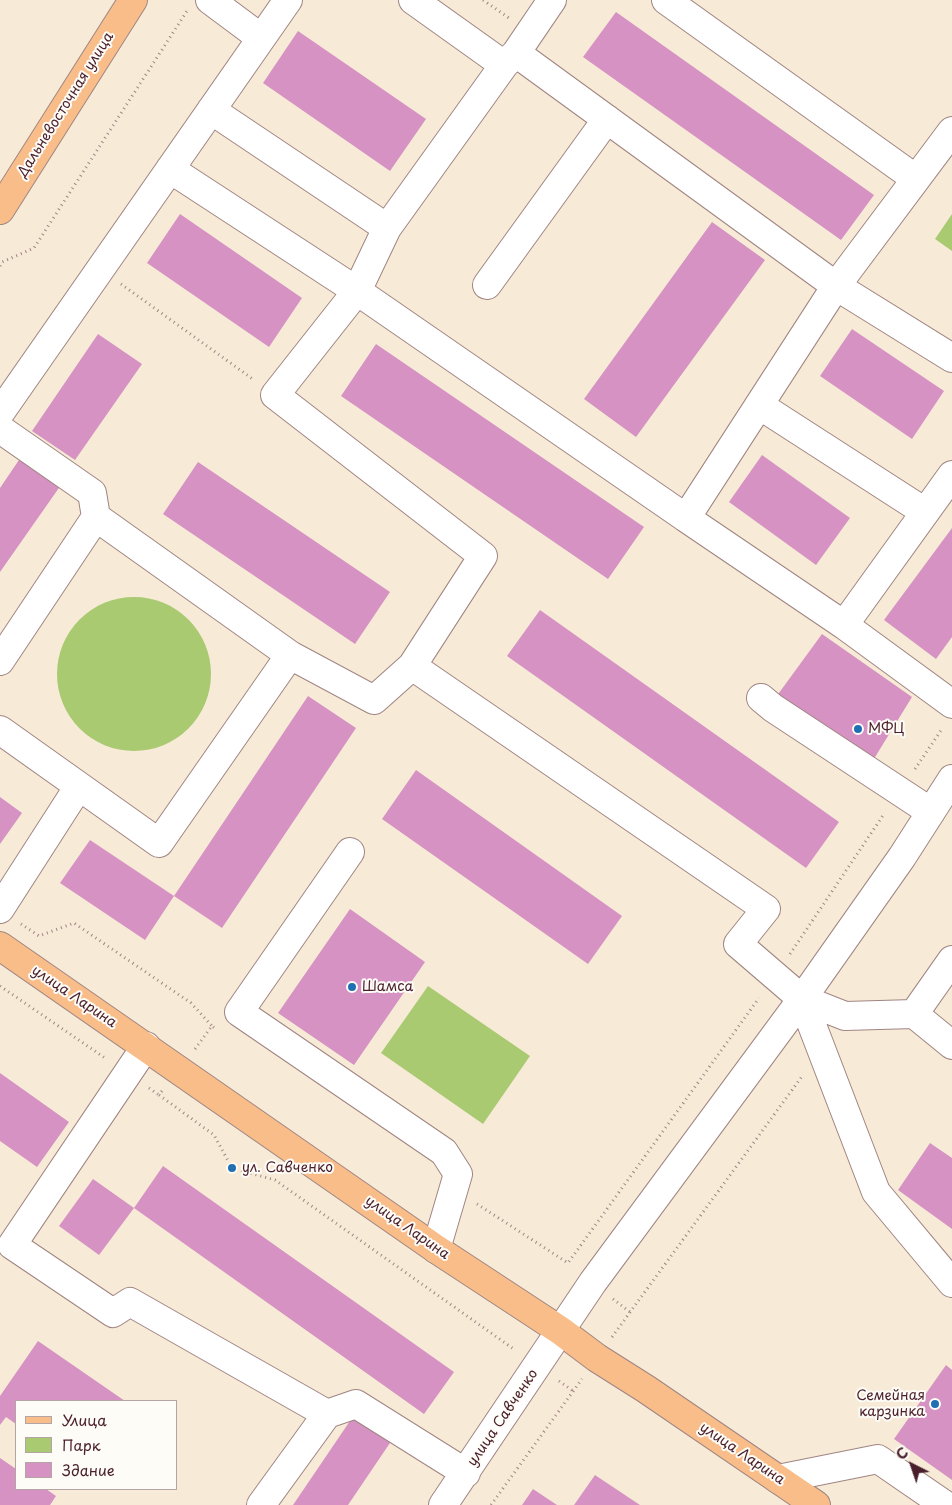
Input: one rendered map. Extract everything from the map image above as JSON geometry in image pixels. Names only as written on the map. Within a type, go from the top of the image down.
[{"type":"main road","name":"Дальневосточная улица","points":[[0,210],[133,0]]},
{"type":"main road","name":"улица Ларина","points":[[0,946],[180,1069],[436,1249],[561,1330],[597,1358],[646,1389],[816,1505]]},
{"type":"street","points":[[0,413],[288,0]]},
{"type":"street","points":[[413,0],[607,119],[836,286],[952,358]]},
{"type":"street","points":[[96,517],[290,655],[374,700],[412,666],[483,556],[276,395],[357,291],[387,228],[552,0]]},
{"type":"street","points":[[666,0],[916,179]]},
{"type":"street","points":[[199,4],[261,38]]},
{"type":"street","points":[[211,110],[387,228]]},
{"type":"street","points":[[487,285],[607,119]]},
{"type":"street","points":[[686,518],[836,286],[952,131]]},
{"type":"street","points":[[170,169],[357,291],[844,626],[949,713]]},
{"type":"street","points":[[759,405],[925,512]]},
{"type":"street","points":[[0,429],[92,493],[96,517],[0,661]]},
{"type":"street","points":[[844,626],[952,476]]},
{"type":"street","points":[[0,730],[159,843],[290,655]]},
{"type":"street","points":[[412,666],[766,909],[738,944],[802,999],[845,1016],[914,1014],[952,1045]]},
{"type":"street","points":[[762,698],[773,708],[931,812]]},
{"type":"street","name":"улица Савченко","points":[[443,1505],[592,1282],[802,999],[902,857],[952,779]]},
{"type":"street","points":[[8,915],[80,786]]},
{"type":"street","points":[[350,852],[239,1012],[444,1152],[458,1174],[436,1249]]},
{"type":"street","points":[[914,1014],[952,960]]},
{"type":"street","points":[[802,999],[876,1192],[952,1283]]},
{"type":"street","points":[[146,1046],[6,1255],[113,1313],[130,1302],[327,1414]]},
{"type":"street","points":[[261,1505],[327,1414],[356,1404],[466,1473]]},
{"type":"street","points":[[778,1479],[878,1459],[945,1505]]},
{"type":"path","points":[[0,266],[2,262],[34,248],[199,4]]},
{"type":"path","points":[[100,269],[276,395]]},
{"type":"path","points":[[454,1189],[568,1263],[775,976],[900,791],[949,713]]},
{"type":"path","points":[[8,915],[39,936],[74,923],[191,1003],[212,1026],[220,1031]]},
{"type":"path","points":[[0,986],[214,1135],[232,1168],[275,1180],[573,1391]]},
{"type":"path","points":[[159,1095],[212,1026]]},
{"type":"path","points":[[491,1505],[821,1050]]},
{"type":"green space","points":[[952,214],[952,251],[935,239]]},
{"type":"green space","points":[[134,597],[149,598],[164,603],[189,619],[205,644],[210,659],[210,689],[205,704],[189,729],[164,745],[149,750],[134,751],[119,750],[104,745],[79,729],[63,704],[58,689],[57,674],[58,659],[63,644],[79,619],[104,603],[119,598]]},
{"type":"green space","points":[[428,986],[530,1056],[483,1124],[381,1053]]},
{"type":"building","points":[[616,12],[874,195],[841,240],[583,57]]},
{"type":"building","points":[[298,31],[426,119],[390,171],[263,83]]},
{"type":"building","points":[[180,214],[302,298],[269,347],[147,263]]},
{"type":"building","points":[[712,222],[765,260],[636,437],[584,399]]},
{"type":"building","points":[[852,329],[944,391],[912,439],[820,376]]},
{"type":"building","points":[[98,334],[142,364],[75,460],[32,431]]},
{"type":"building","points":[[376,344],[644,527],[608,579],[341,396]]},
{"type":"building","points":[[762,455],[850,518],[816,565],[729,502]]},
{"type":"building","points":[[21,457],[61,485],[0,572],[0,488]]},
{"type":"building","points":[[198,462],[390,592],[355,644],[163,514]]},
{"type":"building","points":[[952,528],[952,637],[936,659],[884,620]]},
{"type":"building","points":[[540,610],[839,822],[806,868],[507,656]]},
{"type":"building","name":"МФЦ","points":[[822,634],[912,697],[872,762],[776,697]]},
{"type":"building","points":[[308,696],[356,728],[222,928],[174,896]]},
{"type":"building","points":[[416,770],[622,916],[588,964],[382,819]]},
{"type":"building","points":[[0,797],[22,813],[0,844]]},
{"type":"building","points":[[90,840],[174,896],[145,940],[60,883]]},
{"type":"building","name":"Шамса","points":[[350,909],[425,962],[354,1065],[278,1013]]},
{"type":"building","points":[[0,1073],[69,1122],[37,1167],[0,1141]]},
{"type":"building","points":[[930,1143],[952,1158],[952,1229],[898,1190]]},
{"type":"building","points":[[163,1166],[454,1372],[424,1414],[134,1208]]},
{"type":"building","points":[[93,1179],[134,1208],[99,1255],[59,1226]]},
{"type":"building","points":[[38,1341],[124,1400],[15,1400],[15,1423],[6,1417],[0,1425],[0,1396]]},
{"type":"building","name":"Семейная карзинка","points":[[946,1365],[952,1370],[952,1480],[894,1439]]},
{"type":"building","points":[[354,1415],[392,1440],[348,1505],[293,1505]]},
{"type":"building","points":[[0,1458],[15,1468],[15,1490],[47,1490],[56,1496],[50,1505],[0,1505]]},
{"type":"building","points":[[595,1475],[640,1505],[574,1505]]},
{"type":"building","points":[[533,1489],[557,1505],[522,1505]]},
{"type":"place","name":"МФЦ","points":[[858,729]]},
{"type":"place","name":"Шамса","points":[[352,987]]},
{"type":"place","name":"ул. Савченко","points":[[232,1168]]},
{"type":"place","name":"Семейная карзинка","points":[[935,1404]]}]
